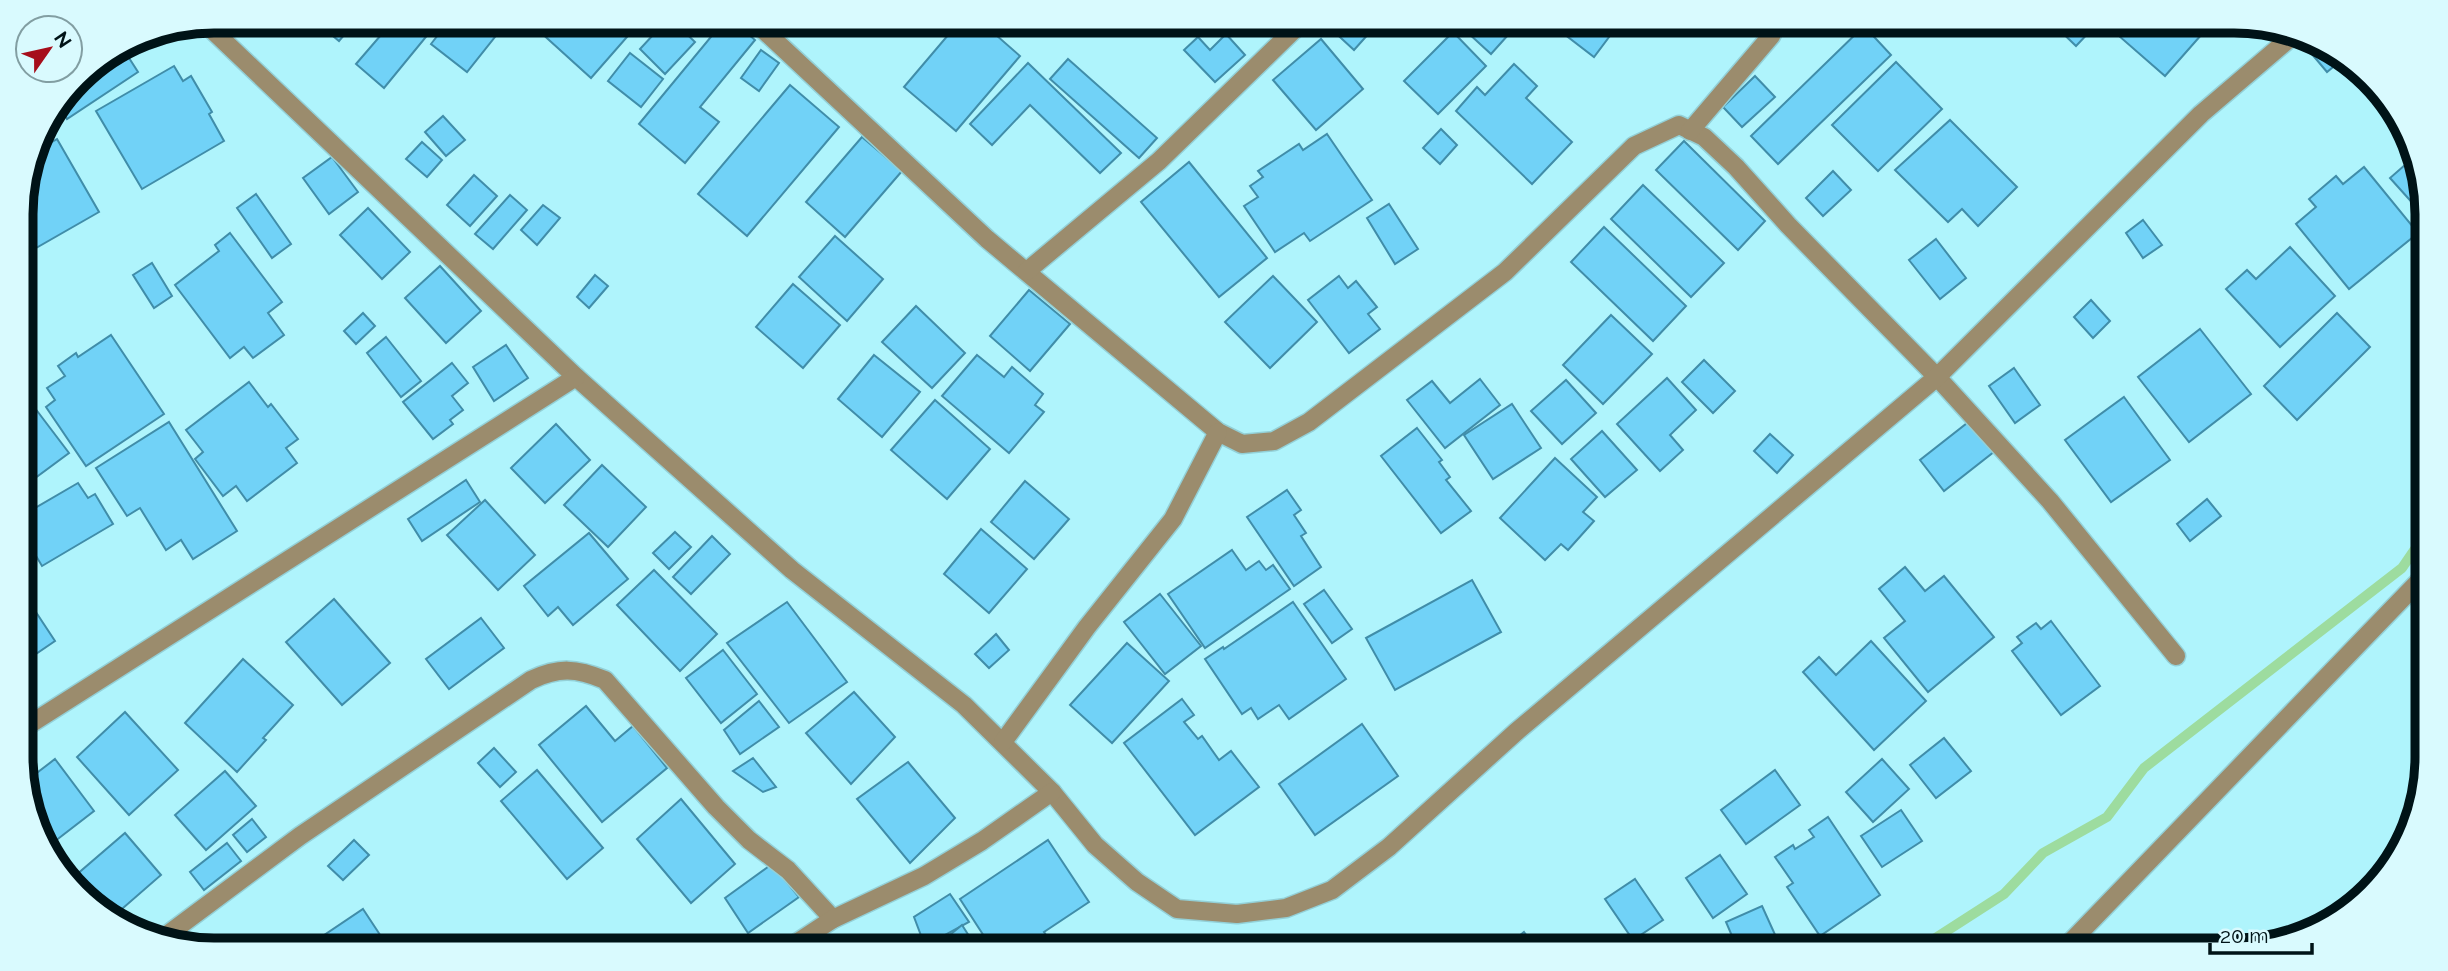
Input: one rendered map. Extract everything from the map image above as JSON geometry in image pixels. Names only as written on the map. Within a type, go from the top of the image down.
[{"type":"street","points":[[215,33],[576,377],[792,570],[964,705],[1052,792],[1095,845],[1137,882],[1177,909],[1237,914],[1286,908],[1332,890],[1390,847],[1516,732],[1937,377],[2201,114],[2286,41]]},
{"type":"street","points":[[782,33],[900,158],[987,239],[1218,432],[1242,444],[1274,441],[1309,422],[1505,272],[1634,146],[1679,125],[1704,137],[1736,167],[1788,225],[1937,377],[2050,501],[2176,656]]},
{"type":"street","points":[[1027,271],[1159,161],[1291,33]]},
{"type":"street","points":[[1690,131],[1773,33]]},
{"type":"street","points":[[33,722],[576,377]]},
{"type":"street","points":[[1003,742],[1087,627],[1173,519],[1218,432]]},
{"type":"street","points":[[2075,937],[2415,584]]},
{"type":"street","points":[[170,933],[300,836],[531,680],[551,671],[583,671],[605,680],[716,807],[749,840],[788,870],[833,919]]},
{"type":"street","points":[[805,938],[833,919],[924,876],[982,841],[1052,792]]},
{"type":"building","points":[[329,33],[346,33],[339,41]]},
{"type":"building","points":[[383,33],[429,33],[384,88],[356,64]]},
{"type":"building","points":[[440,33],[498,33],[467,72],[431,44]]},
{"type":"building","points":[[541,33],[630,33],[591,78]]},
{"type":"building","points":[[655,33],[686,33],[695,42],[665,74],[640,49]]},
{"type":"building","points":[[714,33],[747,33],[755,40],[700,107],[719,122],[685,163],[639,124]]},
{"type":"building","points":[[950,33],[994,33],[1020,56],[956,131],[904,87]]},
{"type":"building","points":[[1336,33],[1369,33],[1354,50]]},
{"type":"building","points":[[1452,33],[1486,66],[1438,114],[1404,81]]},
{"type":"building","points":[[1468,33],[1508,35],[1491,54]]},
{"type":"building","points":[[1563,33],[1612,33],[1594,57]]},
{"type":"building","points":[[1857,33],[1871,33],[1891,55],[1778,164],[1751,136]]},
{"type":"building","points":[[2062,33],[2088,33],[2076,46]]},
{"type":"building","points":[[2122,33],[2202,34],[2165,76],[2119,36]]},
{"type":"building","points":[[1226,34],[1245,55],[1215,82],[1184,50],[1198,37],[1210,50]]},
{"type":"building","points":[[1321,39],[1363,89],[1316,130],[1273,80]]},
{"type":"building","points":[[761,50],[779,63],[759,91],[741,78]]},
{"type":"building","points":[[2314,52],[2335,65],[2327,72],[2311,53]]},
{"type":"building","points":[[630,53],[663,79],[641,107],[608,81]]},
{"type":"building","points":[[127,55],[138,72],[67,119],[64,114],[78,95],[95,78],[124,57]]},
{"type":"building","points":[[1068,59],[1157,138],[1139,158],[1050,79]]},
{"type":"building","points":[[1896,62],[1942,109],[1878,171],[1832,125]]},
{"type":"building","points":[[1028,63],[1121,153],[1100,173],[1030,105],[992,145],[970,124]]},
{"type":"building","points":[[1514,64],[1537,86],[1526,98],[1572,142],[1532,184],[1456,111],[1477,87],[1485,95]]},
{"type":"building","points":[[174,66],[183,81],[191,76],[212,112],[209,114],[224,141],[142,189],[96,111]]},
{"type":"building","points":[[1755,76],[1775,97],[1742,127],[1723,107]]},
{"type":"building","points":[[790,85],[839,127],[747,236],[698,194]]},
{"type":"building","points":[[443,116],[465,140],[446,156],[425,132]]},
{"type":"building","points":[[1950,120],[2017,187],[1978,226],[1962,209],[1948,222],[1895,170]]},
{"type":"building","points":[[1441,129],[1457,145],[1440,164],[1423,148]]},
{"type":"building","points":[[1327,134],[1372,200],[1310,241],[1304,233],[1275,252],[1244,206],[1258,197],[1250,186],[1263,177],[1258,171],[1299,144],[1303,150]]},
{"type":"building","points":[[862,137],[902,171],[845,237],[806,202]]},
{"type":"building","points":[[57,139],[99,212],[34,249],[35,191],[39,167],[48,144]]},
{"type":"building","points":[[1684,141],[1765,221],[1738,250],[1656,170]]},
{"type":"building","points":[[422,142],[442,160],[427,177],[406,159]]},
{"type":"building","points":[[332,157],[358,192],[329,214],[303,178]]},
{"type":"building","points":[[1189,162],[1267,258],[1219,297],[1141,202]]},
{"type":"building","points":[[2407,163],[2414,205],[2390,178]]},
{"type":"building","points":[[2364,167],[2415,229],[2415,235],[2349,289],[2296,224],[2316,207],[2309,199],[2336,176],[2343,184]]},
{"type":"building","points":[[1833,171],[1851,190],[1823,216],[1806,198]]},
{"type":"building","points":[[474,175],[497,196],[470,226],[447,205]]},
{"type":"building","points":[[1643,185],[1724,263],[1691,297],[1611,219]]},
{"type":"building","points":[[256,194],[291,244],[272,258],[237,208]]},
{"type":"building","points":[[510,195],[527,210],[493,249],[475,234]]},
{"type":"building","points":[[1389,204],[1418,249],[1395,264],[1367,218]]},
{"type":"building","points":[[543,205],[560,218],[537,245],[521,230]]},
{"type":"building","points":[[368,208],[410,252],[382,279],[340,235]]},
{"type":"building","points":[[2143,220],[2162,245],[2143,258],[2126,233]]},
{"type":"building","points":[[1604,227],[1686,306],[1653,341],[1571,262]]},
{"type":"building","points":[[230,233],[282,302],[268,313],[284,335],[253,358],[244,347],[230,358],[175,285],[219,251],[215,245]]},
{"type":"building","points":[[835,236],[883,279],[847,321],[799,277]]},
{"type":"building","points":[[1936,239],[1966,278],[1940,299],[1909,260]]},
{"type":"building","points":[[2290,247],[2335,296],[2280,347],[2226,289],[2247,270],[2256,279]]},
{"type":"building","points":[[152,263],[172,296],[154,308],[133,275]]},
{"type":"building","points":[[440,266],[481,311],[446,343],[405,298]]},
{"type":"building","points":[[595,275],[608,286],[589,308],[577,297]]},
{"type":"building","points":[[1273,276],[1317,322],[1270,368],[1225,322]]},
{"type":"building","points":[[1339,276],[1348,288],[1356,281],[1377,307],[1368,314],[1380,329],[1349,353],[1308,300]]},
{"type":"building","points":[[793,284],[840,325],[803,368],[756,327]]},
{"type":"building","points":[[1029,290],[1070,324],[1030,371],[990,336]]},
{"type":"building","points":[[2091,300],[2110,321],[2093,338],[2074,317]]},
{"type":"building","points":[[916,306],[965,353],[932,388],[882,342]]},
{"type":"building","points":[[363,313],[375,326],[356,344],[344,331]]},
{"type":"building","points":[[2337,313],[2370,347],[2297,420],[2264,386]]},
{"type":"building","points":[[1611,315],[1652,354],[1603,404],[1563,365]]},
{"type":"building","points":[[2200,329],[2251,394],[2189,442],[2138,377]]},
{"type":"building","points":[[111,335],[164,414],[86,466],[46,407],[55,400],[47,388],[65,376],[58,366],[76,353],[78,357]]},
{"type":"building","points":[[386,337],[421,381],[401,397],[367,353]]},
{"type":"building","points":[[506,345],[528,378],[494,401],[473,367]]},
{"type":"building","points":[[874,355],[920,392],[882,437],[838,399]]},
{"type":"building","points":[[977,355],[1004,377],[1012,367],[1043,394],[1035,405],[1044,412],[1009,453],[942,396]]},
{"type":"building","points":[[1704,360],[1735,391],[1713,413],[1682,382]]},
{"type":"building","points":[[452,363],[468,383],[452,396],[463,410],[450,420],[453,424],[433,439],[403,402]]},
{"type":"building","points":[[2014,368],[2040,405],[2015,423],[1989,386]]},
{"type":"building","points":[[1667,378],[1696,410],[1670,435],[1683,450],[1660,471],[1617,424]]},
{"type":"building","points":[[1480,379],[1500,405],[1445,448],[1407,400],[1432,381],[1450,403]]},
{"type":"building","points":[[1566,380],[1596,413],[1562,444],[1531,411]]},
{"type":"building","points":[[249,382],[268,407],[271,404],[298,439],[286,448],[297,463],[247,501],[236,486],[223,496],[195,459],[203,452],[186,430]]},
{"type":"building","points":[[2124,397],[2170,460],[2111,502],[2065,440]]},
{"type":"building","points":[[935,400],[990,449],[947,499],[891,450]]},
{"type":"building","points":[[1512,404],[1541,448],[1493,479],[1464,435]]},
{"type":"building","points":[[34,406],[69,453],[34,479]]},
{"type":"building","points":[[1971,420],[1995,451],[1944,491],[1920,460]]},
{"type":"building","points":[[169,422],[237,531],[193,559],[181,540],[166,550],[140,508],[127,516],[96,468]]},
{"type":"building","points":[[556,424],[590,460],[545,503],[511,468]]},
{"type":"building","points":[[1417,428],[1442,460],[1439,462],[1450,477],[1446,480],[1471,511],[1441,533],[1381,456]]},
{"type":"building","points":[[1602,431],[1637,470],[1605,497],[1571,459]]},
{"type":"building","points":[[1770,434],[1793,455],[1777,473],[1754,451]]},
{"type":"building","points":[[1555,458],[1597,497],[1583,512],[1594,521],[1568,550],[1561,544],[1545,560],[1500,518]]},
{"type":"building","points":[[602,465],[646,507],[608,547],[564,505]]},
{"type":"building","points":[[466,480],[480,502],[422,541],[408,519]]},
{"type":"building","points":[[1025,481],[1069,519],[1034,559],[991,522]]},
{"type":"building","points":[[78,483],[88,498],[95,494],[113,524],[42,566],[33,551],[33,509]]},
{"type":"building","points":[[1287,490],[1301,510],[1294,515],[1306,533],[1301,536],[1321,567],[1294,586],[1247,517]]},
{"type":"building","points":[[2207,499],[2221,516],[2190,541],[2177,524]]},
{"type":"building","points":[[485,500],[535,555],[498,590],[447,535]]},
{"type":"building","points":[[981,529],[1027,569],[989,613],[944,574]]},
{"type":"building","points":[[675,532],[691,547],[669,569],[653,553]]},
{"type":"building","points":[[589,533],[628,579],[573,625],[558,607],[548,616],[524,586]]},
{"type":"building","points":[[712,536],[730,554],[691,594],[673,577]]},
{"type":"building","points":[[1232,550],[1246,570],[1259,561],[1266,570],[1273,565],[1290,589],[1205,648],[1168,594]]},
{"type":"building","points":[[1905,567],[1925,591],[1944,576],[1994,637],[1928,692],[1884,638],[1905,621],[1879,589]]},
{"type":"building","points":[[654,570],[717,634],[680,671],[617,605]]},
{"type":"building","points":[[1472,580],[1501,632],[1395,690],[1366,638]]},
{"type":"building","points":[[1324,590],[1352,629],[1332,643],[1304,604]]},
{"type":"building","points":[[1160,594],[1201,646],[1165,674],[1124,622]]},
{"type":"building","points":[[334,599],[390,663],[342,705],[286,642]]},
{"type":"building","points":[[787,602],[847,682],[789,723],[727,643]]},
{"type":"building","points":[[1293,602],[1346,679],[1289,719],[1279,705],[1258,719],[1251,708],[1242,714],[1205,659]]},
{"type":"building","points":[[33,608],[55,641],[33,656]]},
{"type":"building","points":[[481,618],[504,648],[449,689],[426,659]]},
{"type":"building","points":[[2051,621],[2100,686],[2061,715],[2012,651],[2022,643],[2017,637],[2036,623],[2041,629]]},
{"type":"building","points":[[996,634],[1009,650],[989,668],[975,654]]},
{"type":"building","points":[[1871,641],[1926,701],[1874,750],[1803,672],[1819,657],[1836,675]]},
{"type":"building","points":[[1127,643],[1169,681],[1112,743],[1070,705]]},
{"type":"building","points":[[723,650],[757,694],[721,723],[686,678]]},
{"type":"building","points":[[243,659],[293,705],[237,772],[185,723]]},
{"type":"building","points":[[854,692],[895,737],[851,784],[806,733]]},
{"type":"building","points":[[1182,699],[1194,715],[1184,722],[1198,739],[1202,736],[1219,760],[1231,751],[1259,787],[1195,835],[1124,743]]},
{"type":"building","points":[[759,701],[779,727],[740,754],[724,730]]},
{"type":"building","points":[[586,706],[615,741],[633,726],[667,768],[602,822],[539,745]]},
{"type":"building","points":[[125,712],[178,770],[129,815],[77,757]]},
{"type":"building","points":[[1362,724],[1398,776],[1315,835],[1279,784]]},
{"type":"building","points":[[1944,738],[1971,771],[1936,798],[1910,765]]},
{"type":"building","points":[[494,748],[516,772],[500,787],[478,763]]},
{"type":"building","points":[[753,758],[776,787],[763,792],[733,771]]},
{"type":"building","points":[[55,759],[94,811],[55,841],[43,815],[35,775]]},
{"type":"building","points":[[1882,759],[1909,789],[1873,822],[1846,792]]},
{"type":"building","points":[[908,762],[955,818],[910,863],[857,799]]},
{"type":"building","points":[[537,770],[603,848],[567,879],[501,801]]},
{"type":"building","points":[[1775,770],[1800,805],[1746,844],[1721,810]]},
{"type":"building","points":[[225,771],[256,806],[206,850],[175,815]]},
{"type":"building","points":[[681,799],[735,864],[691,903],[637,839]]},
{"type":"building","points":[[1901,810],[1922,841],[1882,867],[1861,836]]},
{"type":"building","points":[[1828,817],[1880,895],[1820,936],[1787,887],[1793,883],[1775,857],[1793,845],[1795,849],[1814,837],[1809,830]]},
{"type":"building","points":[[252,819],[266,837],[247,852],[233,835]]},
{"type":"building","points":[[125,833],[161,875],[120,911],[95,893],[77,874]]},
{"type":"building","points":[[354,840],[369,855],[343,880],[328,866]]},
{"type":"building","points":[[1048,840],[1089,902],[1044,932],[1048,938],[985,938],[960,899]]},
{"type":"building","points":[[227,843],[241,861],[204,890],[190,872]]},
{"type":"building","points":[[1720,855],[1747,894],[1713,918],[1686,878]]},
{"type":"building","points":[[772,864],[799,897],[748,933],[725,898]]},
{"type":"building","points":[[1635,879],[1663,920],[1637,937],[1631,937],[1605,899]]},
{"type":"building","points":[[950,894],[969,922],[940,938],[922,938],[914,917]]},
{"type":"building","points":[[1762,906],[1776,937],[1733,937],[1726,922]]},
{"type":"building","points":[[363,909],[382,938],[320,938]]},
{"type":"building","points":[[962,925],[970,938],[947,938]]},
{"type":"waterway","points":[[1937,937],[2004,894],[2043,853],[2107,817],[2144,768],[2402,568],[2415,549]]}]
